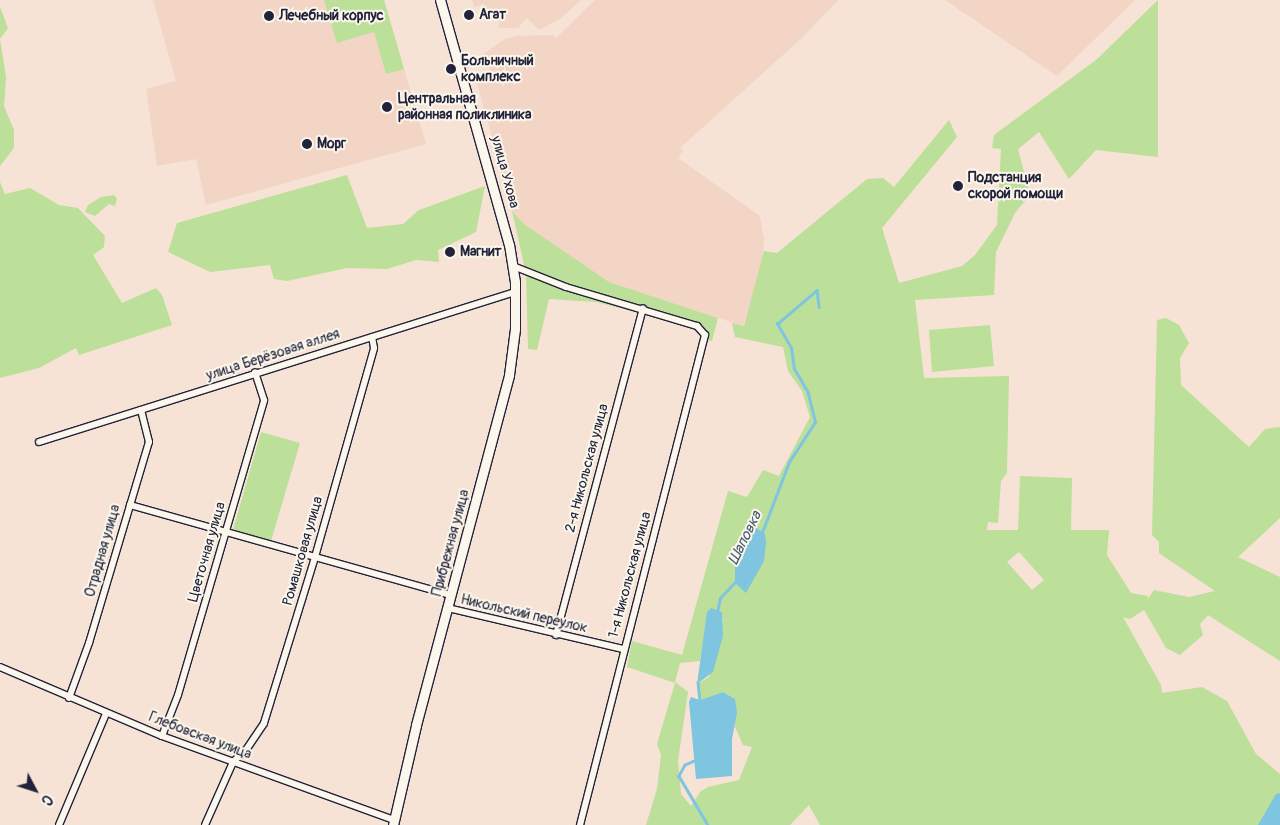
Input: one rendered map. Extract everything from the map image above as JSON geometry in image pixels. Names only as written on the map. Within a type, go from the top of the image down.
[{"type":"street","name":"улица Ухова","points":[[440,0],[488,160],[513,266]]},
{"type":"street","name":"Прибрежная улица","points":[[394,822],[509,375],[515,338],[513,266]]},
{"type":"street","points":[[513,266],[566,287],[643,308]]},
{"type":"street","name":"улица Берёзовая аллея","points":[[38,442],[515,292]]},
{"type":"street","name":"1-я Никольская улица","points":[[580,825],[623,649],[703,349],[704,332],[698,326],[643,308]]},
{"type":"street","name":"2-я Никольская улица","points":[[556,635],[643,308]]},
{"type":"street","name":"Ромашковая улица","points":[[205,825],[233,762],[246,750],[264,723],[315,557],[374,348],[372,337]]},
{"type":"street","name":"Цветочная улица","points":[[162,736],[178,695],[264,400],[256,372]]},
{"type":"street","name":"Отрадная улица","points":[[69,698],[89,643],[149,442],[141,410]]},
{"type":"street","points":[[130,505],[451,595]]},
{"type":"street","name":"Никольский переулок","points":[[448,608],[556,635],[623,649]]},
{"type":"street","name":"Глебовская улица","points":[[0,667],[106,714],[394,822]]},
{"type":"street","points":[[59,825],[106,714]]},
{"type":"shaded area","points":[[153,0],[384,0],[426,144],[206,205],[196,159],[157,166],[146,89],[176,81]]},
{"type":"shaded area","points":[[472,0],[581,0],[560,19],[539,30],[527,18],[518,28],[498,28],[500,22],[487,13],[484,4],[474,7]]},
{"type":"shaded area","points":[[595,0],[838,0],[802,38],[680,148],[683,150],[678,158],[760,216],[764,240],[762,269],[743,326],[609,282],[524,224],[512,211],[476,79],[492,74],[483,54],[505,39],[516,36],[552,35],[556,38]]},
{"type":"shaded area","points":[[945,0],[1135,0],[1057,76]]},
{"type":"green space","points":[[324,0],[384,0],[404,69],[386,74],[374,32],[337,43]]},
{"type":"green space","points":[[1158,0],[1158,157],[1096,150],[1069,179],[1039,132],[1018,149],[1030,195],[1015,213],[996,252],[994,295],[915,300],[924,378],[1009,376],[1007,473],[1001,481],[998,523],[988,522],[987,530],[1018,530],[1020,476],[1072,478],[1071,530],[1109,530],[1107,555],[1131,593],[1148,596],[1147,600],[1154,590],[1189,597],[1215,591],[1159,553],[1159,542],[1152,535],[1157,320],[1166,318],[1179,325],[1189,343],[1180,358],[1181,385],[1249,447],[1265,429],[1280,427],[1280,518],[1238,557],[1280,577],[1280,661],[1208,615],[1200,624],[1203,635],[1180,655],[1166,648],[1144,610],[1130,619],[1123,617],[1161,685],[1162,693],[1202,687],[1227,701],[1256,754],[1280,774],[1280,807],[1267,825],[820,825],[809,805],[790,825],[646,825],[657,789],[661,755],[657,744],[675,683],[627,667],[632,641],[682,655],[728,491],[747,497],[763,470],[779,476],[810,417],[802,391],[788,371],[783,347],[735,337],[732,323],[744,326],[764,251],[777,253],[867,179],[883,178],[894,187],[949,120],[957,137],[882,228],[899,283],[962,266],[975,255],[997,225],[1001,149],[992,148],[994,135],[1096,60]],"holes":[[[1019,552],[1044,580],[1032,590],[1007,562]],[[721,615],[723,619],[709,677],[697,684],[700,700],[723,692],[735,699],[735,727],[743,745],[752,747],[739,780],[708,787],[700,792],[691,806],[681,794],[678,761],[688,692],[675,682],[680,663],[700,661],[706,627]]]},
{"type":"green space","points":[[0,7],[8,28],[0,39]]},
{"type":"green space","points":[[0,39],[6,77],[4,106],[14,130],[14,148],[0,166]]},
{"type":"green space","points":[[347,175],[367,228],[403,224],[419,210],[485,186],[476,232],[438,250],[439,262],[416,260],[387,269],[347,268],[287,281],[274,279],[270,265],[210,272],[168,252],[177,223]]},
{"type":"green space","points":[[0,182],[5,194],[30,188],[59,205],[78,208],[105,236],[104,247],[93,255],[122,303],[156,288],[162,295],[172,325],[79,355],[76,348],[39,368],[0,378]]},
{"type":"green space","points":[[114,195],[117,199],[115,206],[109,204],[95,216],[85,212],[88,205],[101,197]]},
{"type":"green space","points":[[512,211],[524,224],[609,282],[718,318],[712,341],[705,340],[702,330],[627,306],[631,311],[596,302],[549,299],[537,350],[528,349],[526,274]]},
{"type":"green space","points":[[990,325],[994,366],[932,372],[929,330]]},
{"type":"green space","points":[[261,432],[300,443],[271,541],[233,530]]},
{"type":"water","points":[[752,525],[765,534],[766,542],[764,561],[746,593],[735,583],[735,558],[742,535]]},
{"type":"water","points":[[711,608],[722,612],[723,636],[713,672],[697,684],[707,612]]},
{"type":"water","points":[[723,692],[735,699],[737,713],[732,739],[732,776],[696,779],[689,702],[691,697],[700,700]]},
{"type":"water","points":[[1280,793],[1280,825],[1258,825],[1276,794]]},
{"type":"waterway","name":"Шаповка","points":[[761,535],[789,462],[815,422],[808,393],[794,369],[791,348],[777,324],[817,290],[819,307]]},
{"type":"waterway","name":"Шаповка","points":[[717,612],[720,598],[736,581]]},
{"type":"waterway","name":"Шаповка","points":[[698,682],[700,702]]},
{"type":"waterway","name":"Шаповка","points":[[694,761],[685,765],[679,776],[708,825]]},
{"type":"place","name":"Агат","points":[[469,15]]},
{"type":"place","name":"Лечебный корпус","points":[[269,16]]},
{"type":"place","name":"Больничный комплекс","points":[[451,69]]},
{"type":"place","name":"Центральная районная поликлиника","points":[[387,107]]},
{"type":"place","name":"Морг","points":[[307,144]]},
{"type":"place","name":"Подстанция скорой помощи","points":[[958,186]]},
{"type":"place","name":"Магнит","points":[[450,252]]}]
